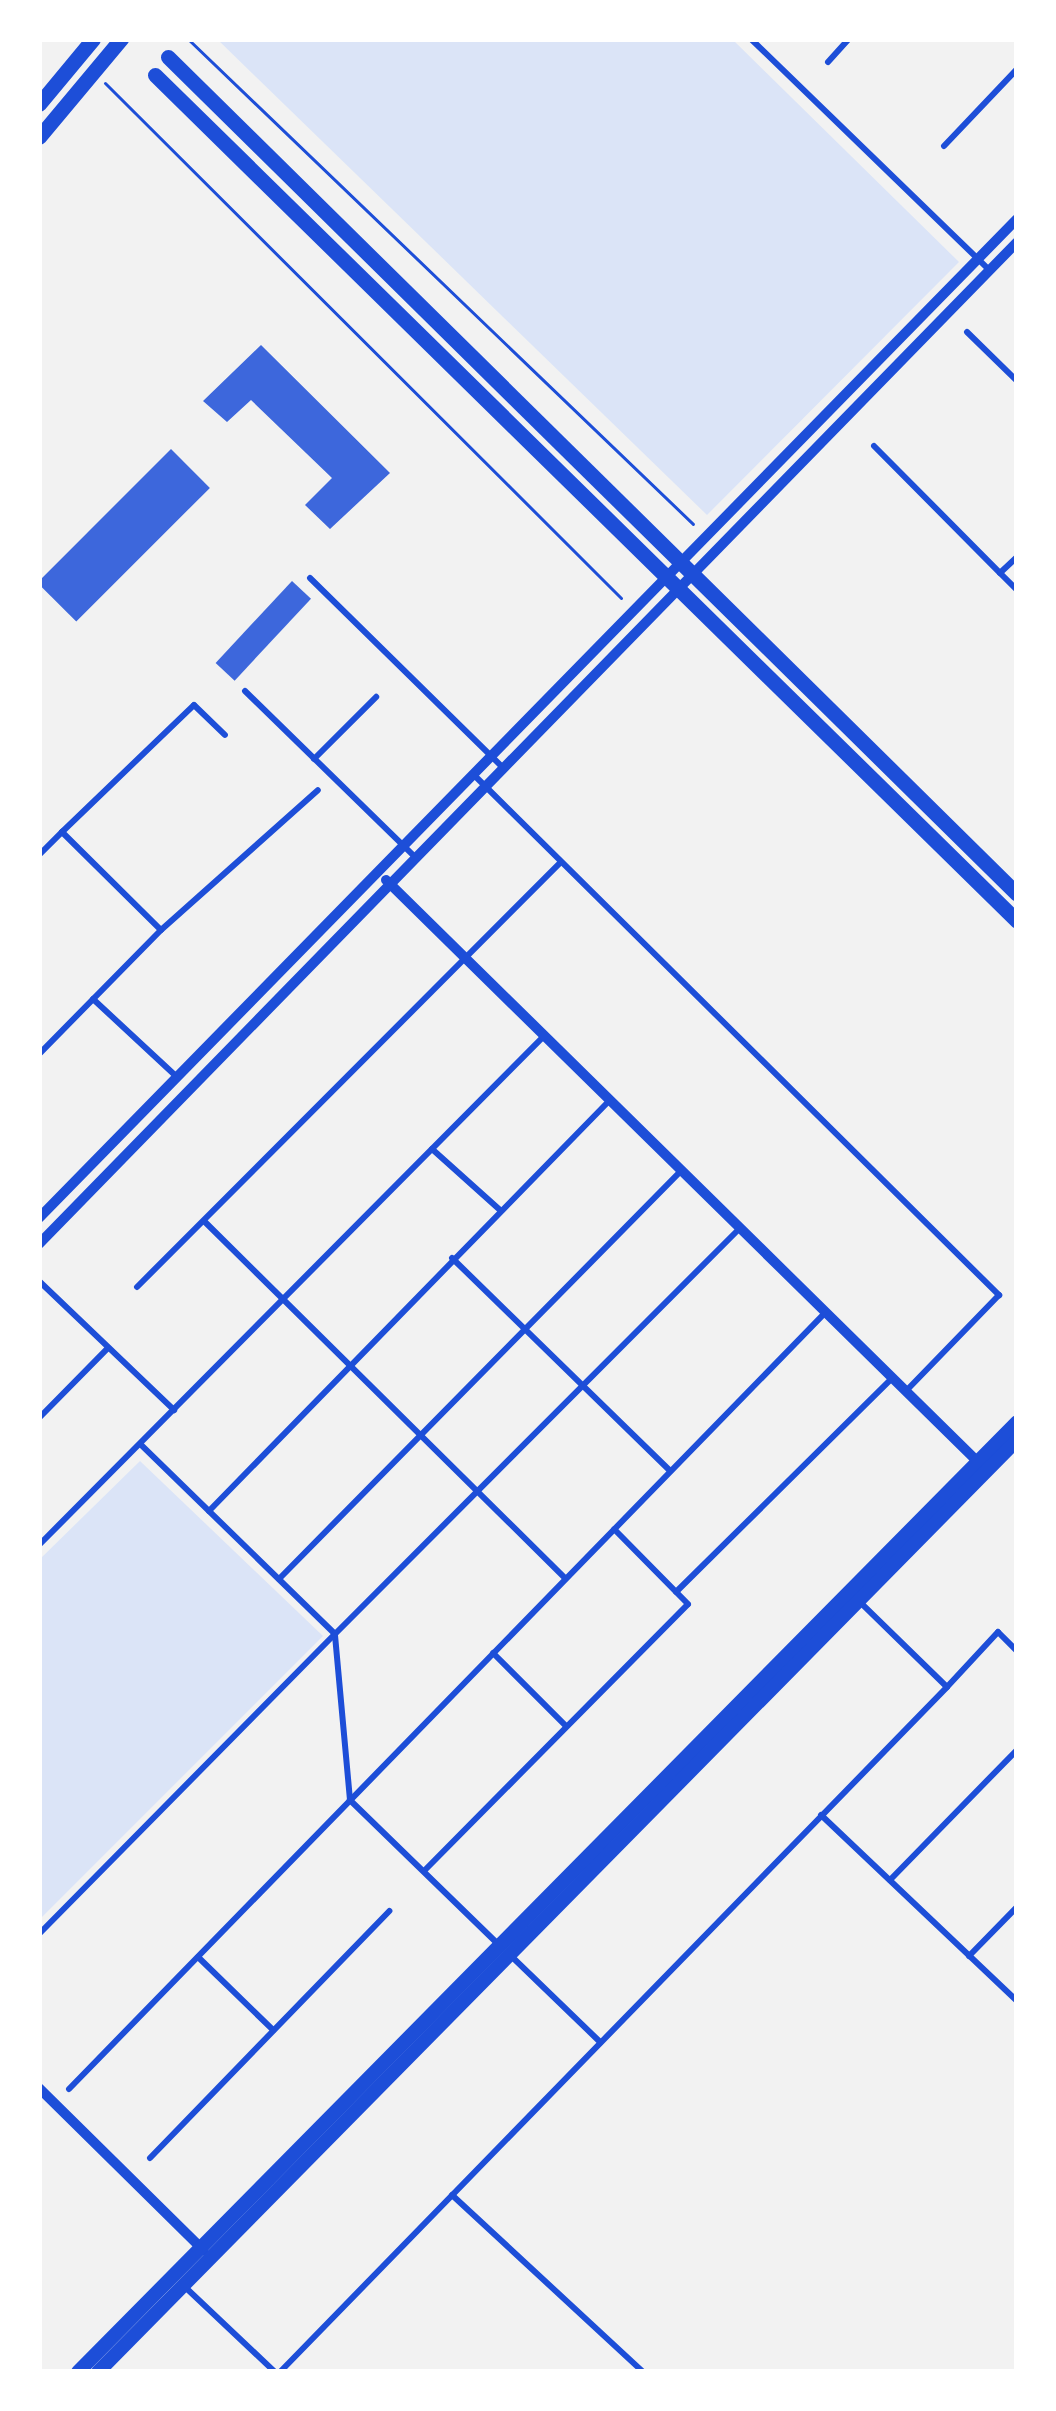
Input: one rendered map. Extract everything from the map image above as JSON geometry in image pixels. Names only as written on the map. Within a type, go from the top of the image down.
[{"type":"main road","points":[[39,104],[93,39]]},
{"type":"main road","points":[[39,137],[121,39]]},
{"type":"main road","points":[[168,57],[1017,894]]},
{"type":"main road","points":[[154,75],[1017,921]]},
{"type":"street","points":[[686,571],[1017,219]]},
{"type":"street","points":[[39,1218],[493,757],[1017,242]]},
{"type":"street","points":[[39,1244],[505,770],[672,585]]},
{"type":"street","points":[[379,873],[541,1039],[983,1466]]},
{"type":"street","points":[[98,2372],[205,2252],[983,1466],[1017,1422]]},
{"type":"street","points":[[983,1466],[1017,1440]]},
{"type":"street","points":[[39,2088],[205,2252]]},
{"type":"street","points":[[78,2372],[178,2280]]},
{"type":"lane","points":[[751,39],[989,270]]},
{"type":"lane","points":[[827,62],[850,39]]},
{"type":"lane","points":[[944,146],[1017,69]]},
{"type":"lane","points":[[967,332],[1017,381]]},
{"type":"lane","points":[[874,446],[1017,590]]},
{"type":"lane","points":[[1000,573],[1017,557]]},
{"type":"lane","points":[[310,578],[505,770]]},
{"type":"lane","points":[[245,691],[417,859]]},
{"type":"lane","points":[[314,758],[376,697]]},
{"type":"lane","points":[[39,855],[194,705],[225,735]]},
{"type":"lane","points":[[475,776],[999,1295],[905,1392]]},
{"type":"lane","points":[[39,1054],[161,930],[318,790]]},
{"type":"lane","points":[[62,832],[161,930]]},
{"type":"lane","points":[[137,1287],[560,863]]},
{"type":"lane","points":[[93,999],[177,1077]]},
{"type":"lane","points":[[39,1545],[541,1039]]},
{"type":"lane","points":[[209,1511],[607,1103]]},
{"type":"lane","points":[[432,1149],[500,1210]]},
{"type":"lane","points":[[279,1579],[679,1173]]},
{"type":"lane","points":[[205,1222],[566,1578]]},
{"type":"lane","points":[[39,1934],[738,1230]]},
{"type":"lane","points":[[452,1258],[670,1472]]},
{"type":"lane","points":[[39,1281],[174,1410]]},
{"type":"lane","points":[[69,2089],[824,1314]]},
{"type":"lane","points":[[39,1418],[108,1347]]},
{"type":"lane","points":[[676,1592],[891,1379]]},
{"type":"lane","points":[[140,1444],[335,1634],[350,1800],[600,2042]]},
{"type":"lane","points":[[424,1871],[688,1604],[614,1528]]},
{"type":"lane","points":[[854,1597],[947,1687]]},
{"type":"lane","points":[[178,2280],[277,2372],[998,1633],[1017,1651]]},
{"type":"lane","points":[[493,1653],[566,1726]]},
{"type":"lane","points":[[890,1880],[1017,1750]]},
{"type":"lane","points":[[821,1815],[1017,2001]]},
{"type":"lane","points":[[969,1956],[1017,1907]]},
{"type":"lane","points":[[150,2158],[389,1911]]},
{"type":"lane","points":[[198,1958],[274,2030]]},
{"type":"lane","points":[[452,2194],[643,2372]]},
{"type":"path","points":[[188,39],[693,524]]},
{"type":"path","points":[[95,73],[621,598]]},
{"type":"shaded area","points":[[217,39],[732,39],[959,262],[707,515]]},
{"type":"shaded area","points":[[140,1461],[323,1636],[39,1920],[39,1560]]},
{"type":"building","points":[[261,345],[390,473],[330,529],[305,505],[332,478],[251,400],[227,422],[203,401]]},
{"type":"building","points":[[171,449],[210,488],[76,622],[39,581]]},
{"type":"building","points":[[292,581],[311,599],[235,681],[216,663]]}]
